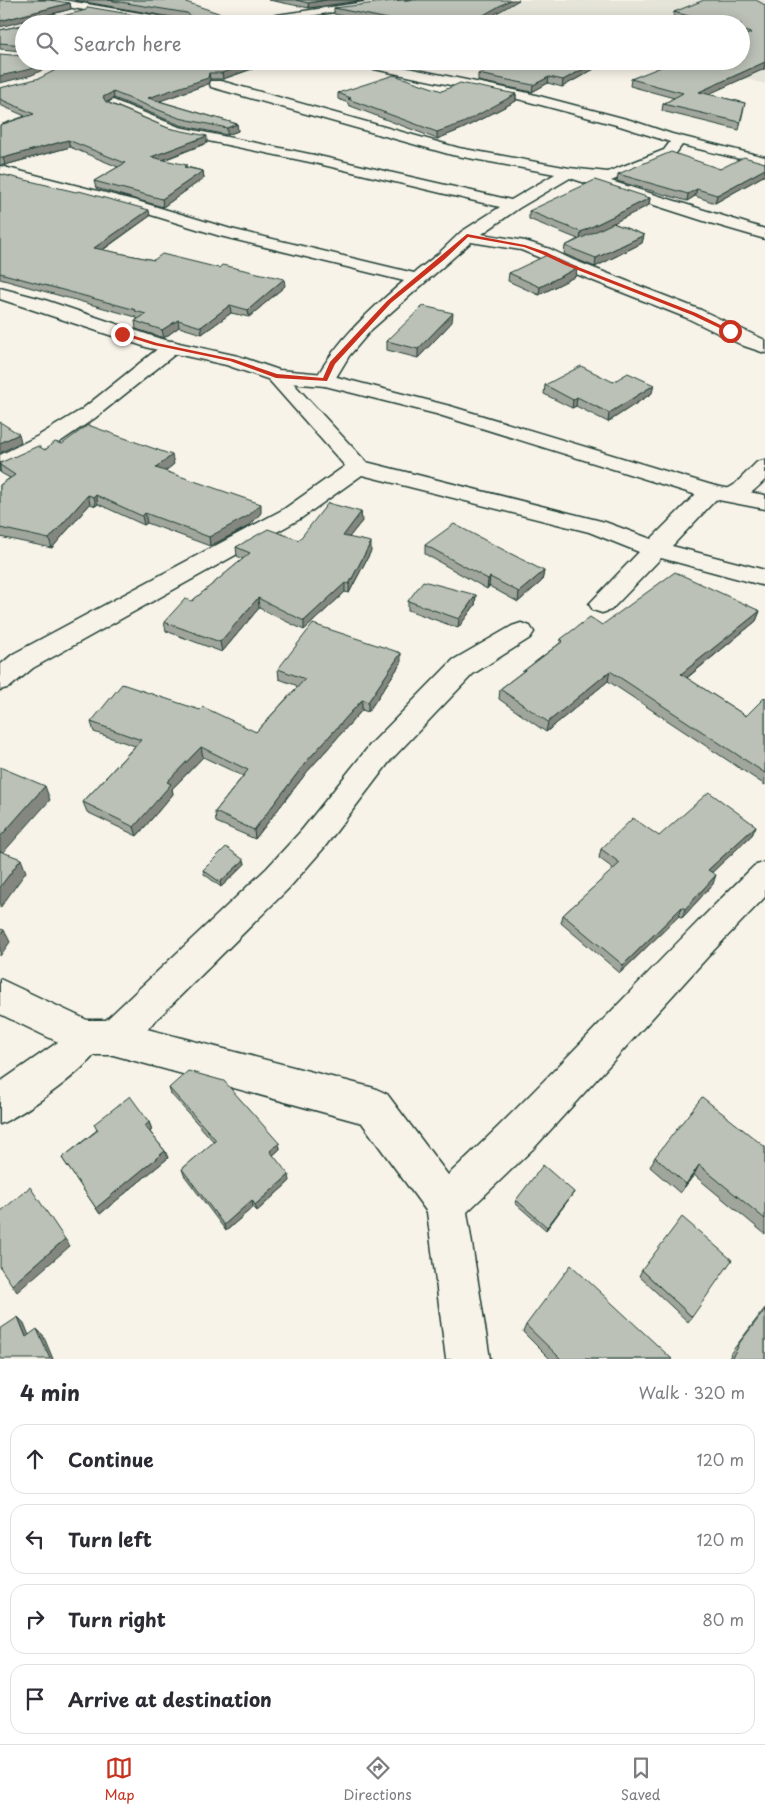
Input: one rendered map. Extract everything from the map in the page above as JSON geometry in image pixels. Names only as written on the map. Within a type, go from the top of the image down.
[{"type":"street","points":[[44,0],[131,15]]},
{"type":"street","points":[[332,0],[353,6]]},
{"type":"street","points":[[295,15],[410,0]]},
{"type":"street","points":[[68,15],[130,4]]},
{"type":"street","points":[[398,70],[524,96],[625,122],[679,140],[765,161]]},
{"type":"street","points":[[216,84],[457,152],[569,172],[610,177],[668,153],[679,140]]},
{"type":"street","points":[[113,104],[175,130],[319,160],[513,206]]},
{"type":"street","points":[[0,170],[131,204],[226,233],[417,279]]},
{"type":"street","points":[[325,380],[332,363],[389,302],[444,258],[467,236],[569,172]]},
{"type":"street","points":[[569,172],[765,234]]},
{"type":"street","points":[[467,236],[525,246],[544,253],[566,264],[694,314],[765,347]]},
{"type":"street","points":[[0,293],[36,303],[135,338],[231,360],[276,376],[325,380],[443,410],[722,493],[765,502]]},
{"type":"street","points":[[0,464],[46,441],[88,414],[172,347]]},
{"type":"street","points":[[276,376],[358,467],[597,527],[655,549],[765,578]]},
{"type":"street","points":[[0,680],[23,660],[292,514],[358,467]]},
{"type":"street","points":[[602,604],[655,549],[722,493],[742,490],[765,467]]},
{"type":"street","points":[[0,1105],[71,1054],[99,1037],[278,878],[312,840],[380,753],[463,667],[521,632]]},
{"type":"street","points":[[446,1204],[521,1133],[702,939],[765,876]]},
{"type":"street","points":[[0,995],[32,1013],[99,1037],[374,1107],[446,1204],[468,1359]]},
{"type":"shaded area","points":[[458,0],[765,0],[765,84],[714,70],[750,70],[750,15],[512,15]]},
{"type":"building","points":[[0,0],[49,0],[70,3],[23,15],[15,15],[15,17],[0,21]]},
{"type":"building","points":[[108,0],[180,0],[224,15],[189,15],[187,13]]},
{"type":"building","points":[[296,0],[326,0],[308,3]]},
{"type":"building","points":[[401,0],[510,0],[484,15],[368,15],[334,8]]},
{"type":"building","points":[[704,0],[756,0],[765,5],[765,62],[750,69],[750,15],[685,15],[674,12]]},
{"type":"building","points":[[88,7],[135,15],[66,15],[86,10]]},
{"type":"building","points":[[15,27],[15,44],[0,43],[0,30]]},
{"type":"building","points":[[0,54],[15,55],[15,70],[27,70],[0,76]]},
{"type":"building","points":[[55,70],[230,70],[222,73],[209,73],[208,78],[148,98],[237,124],[227,128],[179,118],[113,92],[103,97],[106,102],[168,128],[207,136],[151,157],[187,165],[184,167],[203,171],[162,199],[94,181],[125,163],[68,140],[0,158],[0,125],[34,114],[0,99],[0,88],[40,78]]},
{"type":"building","points":[[487,70],[582,70],[563,80],[549,77],[533,85],[478,74]]},
{"type":"building","points":[[654,70],[747,70],[699,92],[745,103],[740,122],[663,104],[683,93],[631,79]]},
{"type":"building","points":[[394,75],[442,91],[460,83],[516,94],[463,123],[437,132],[348,99],[351,98],[338,93]]},
{"type":"building","points":[[671,152],[720,169],[744,157],[765,163],[765,169],[717,195],[697,189],[688,194],[618,174]]},
{"type":"building","points":[[0,174],[76,192],[79,191],[149,210],[94,248],[154,260],[162,254],[219,268],[222,265],[284,279],[248,310],[230,305],[201,327],[178,320],[162,330],[135,321],[146,314],[136,310],[0,273]]},
{"type":"building","points":[[595,180],[650,198],[581,232],[529,211]]},
{"type":"building","points":[[613,223],[644,235],[596,258],[565,246]]},
{"type":"building","points":[[547,255],[577,268],[540,287],[509,273]]},
{"type":"building","points":[[423,306],[453,313],[418,349],[387,341]]},
{"type":"building","points":[[581,366],[613,382],[628,373],[654,385],[609,413],[577,397],[573,400],[545,385]]},
{"type":"building","points":[[0,422],[19,434],[0,443]]},
{"type":"building","points":[[88,425],[172,455],[156,468],[261,504],[248,516],[209,537],[145,513],[142,516],[96,495],[94,497],[88,495],[49,539],[0,528],[0,485],[15,475],[0,465],[0,463],[38,446],[45,450],[55,442],[62,444]]},
{"type":"building","points":[[328,503],[361,512],[343,536],[371,542],[349,584],[345,583],[304,621],[258,598],[220,642],[164,622],[185,599],[192,601],[250,553],[236,547],[268,529],[299,540]]},
{"type":"building","points":[[454,524],[544,571],[519,592],[490,577],[488,579],[425,545]]},
{"type":"building","points":[[675,572],[760,611],[681,674],[746,716],[765,697],[765,773],[610,671],[548,722],[500,689],[563,641],[561,639],[590,617],[602,625]]},
{"type":"building","points":[[423,581],[476,595],[459,619],[408,601]]},
{"type":"building","points":[[313,624],[401,653],[368,702],[362,700],[306,762],[254,830],[215,812],[248,770],[201,747],[167,782],[171,784],[134,827],[83,802],[141,740],[91,722],[122,684],[200,710],[203,707],[256,732],[305,679],[278,669]]},
{"type":"building","points":[[0,767],[45,786],[0,837]]},
{"type":"building","points":[[709,792],[756,826],[708,870],[716,875],[685,909],[682,907],[623,965],[563,915],[620,863],[601,849],[633,818],[659,836]]},
{"type":"building","points":[[226,847],[244,860],[220,882],[203,870]]},
{"type":"building","points":[[0,851],[21,859],[0,887]]},
{"type":"building","points":[[188,1071],[224,1081],[279,1143],[270,1151],[289,1175],[255,1205],[252,1200],[224,1225],[182,1169],[216,1140],[169,1088]]},
{"type":"building","points":[[130,1096],[149,1122],[145,1126],[165,1151],[96,1208],[62,1158],[98,1130],[94,1124]]},
{"type":"building","points":[[702,1097],[765,1147],[765,1219],[699,1165],[686,1184],[655,1157]]},
{"type":"building","points":[[543,1165],[574,1192],[547,1227],[516,1200]]},
{"type":"building","points":[[30,1187],[65,1239],[12,1285],[0,1267],[0,1212]]},
{"type":"building","points":[[682,1217],[732,1260],[692,1317],[642,1270]]},
{"type":"building","points":[[571,1265],[672,1359],[561,1359],[526,1325]]},
{"type":"building","points":[[765,1310],[765,1359],[731,1359],[737,1346]]},
{"type":"building","points":[[18,1317],[26,1337],[37,1329],[50,1359],[0,1359],[0,1329]]},
{"type":"route","points":[[122,334],[156,344],[231,360],[276,376],[325,380],[332,363],[389,302],[444,258],[467,236],[525,246],[694,314],[730,331]]}]
